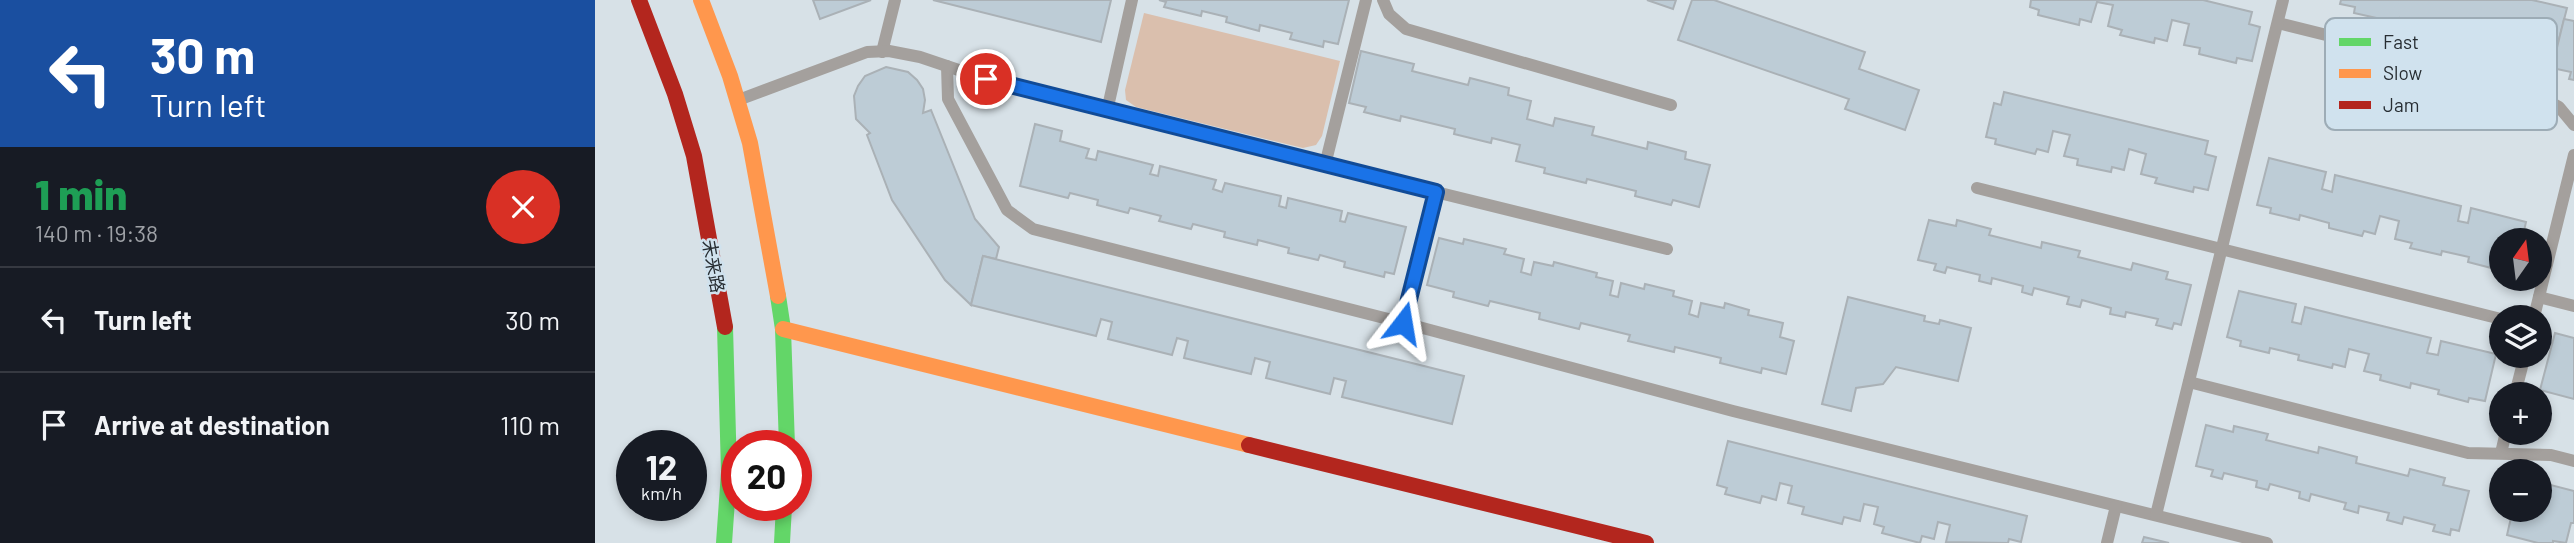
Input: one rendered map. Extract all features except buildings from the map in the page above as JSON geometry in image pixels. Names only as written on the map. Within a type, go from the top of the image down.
[{"type":"main road","name":"未来路","points":[[639,0],[675,94],[694,156],[716,268],[726,334],[728,393],[729,472],[724,543]]},
{"type":"main road","points":[[701,0],[738,100],[750,143],[783,329],[786,430]]},
{"type":"main road","points":[[783,329],[1646,543]]},
{"type":"main road","points":[[782,543],[784,521]]},
{"type":"lane","points":[[882,52],[895,0]]},
{"type":"lane","points":[[1107,111],[1132,0]]},
{"type":"lane","points":[[1325,165],[1366,0]]},
{"type":"lane","points":[[1383,0],[1389,14],[1406,29],[1671,105]]},
{"type":"lane","points":[[2156,516],[2283,0]]},
{"type":"lane","points":[[2278,23],[2325,35]]},
{"type":"lane","points":[[738,100],[867,52],[920,57],[1006,86],[1667,249]]},
{"type":"lane","points":[[947,66],[948,100],[1007,210],[1033,229],[1403,323],[1733,411],[2267,543]]},
{"type":"lane","points":[[2557,106],[2574,125]]},
{"type":"lane","points":[[2537,305],[2574,155]]},
{"type":"lane","points":[[1977,188],[2489,316]]},
{"type":"lane","points":[[1403,323],[1436,192]]},
{"type":"lane","points":[[2539,297],[2574,306]]},
{"type":"lane","points":[[2189,382],[2468,453],[2551,455],[2574,461]]},
{"type":"lane","points":[[2501,453],[2503,445]]},
{"type":"lane","points":[[2107,543],[2116,506]]},
{"type":"shaded area","points":[[1144,13],[1340,61],[1322,136],[1316,145],[1303,148],[1136,107],[1126,100],[1125,90]]},
{"type":"traffic: fast","points":[[778,296],[783,329],[786,430]]},
{"type":"traffic: fast","points":[[724,543],[729,472],[725,327]]},
{"type":"traffic: fast","points":[[782,543],[783,521]]},
{"type":"traffic: slow","points":[[701,0],[730,76],[750,143],[778,296]]},
{"type":"traffic: slow","points":[[783,329],[1249,445]]},
{"type":"traffic: jam","points":[[639,0],[675,94],[694,156],[725,327]]},
{"type":"traffic: jam","points":[[1249,445],[1646,543]]},
{"type":"route","points":[[986,79],[1436,192],[1403,323]]}]
